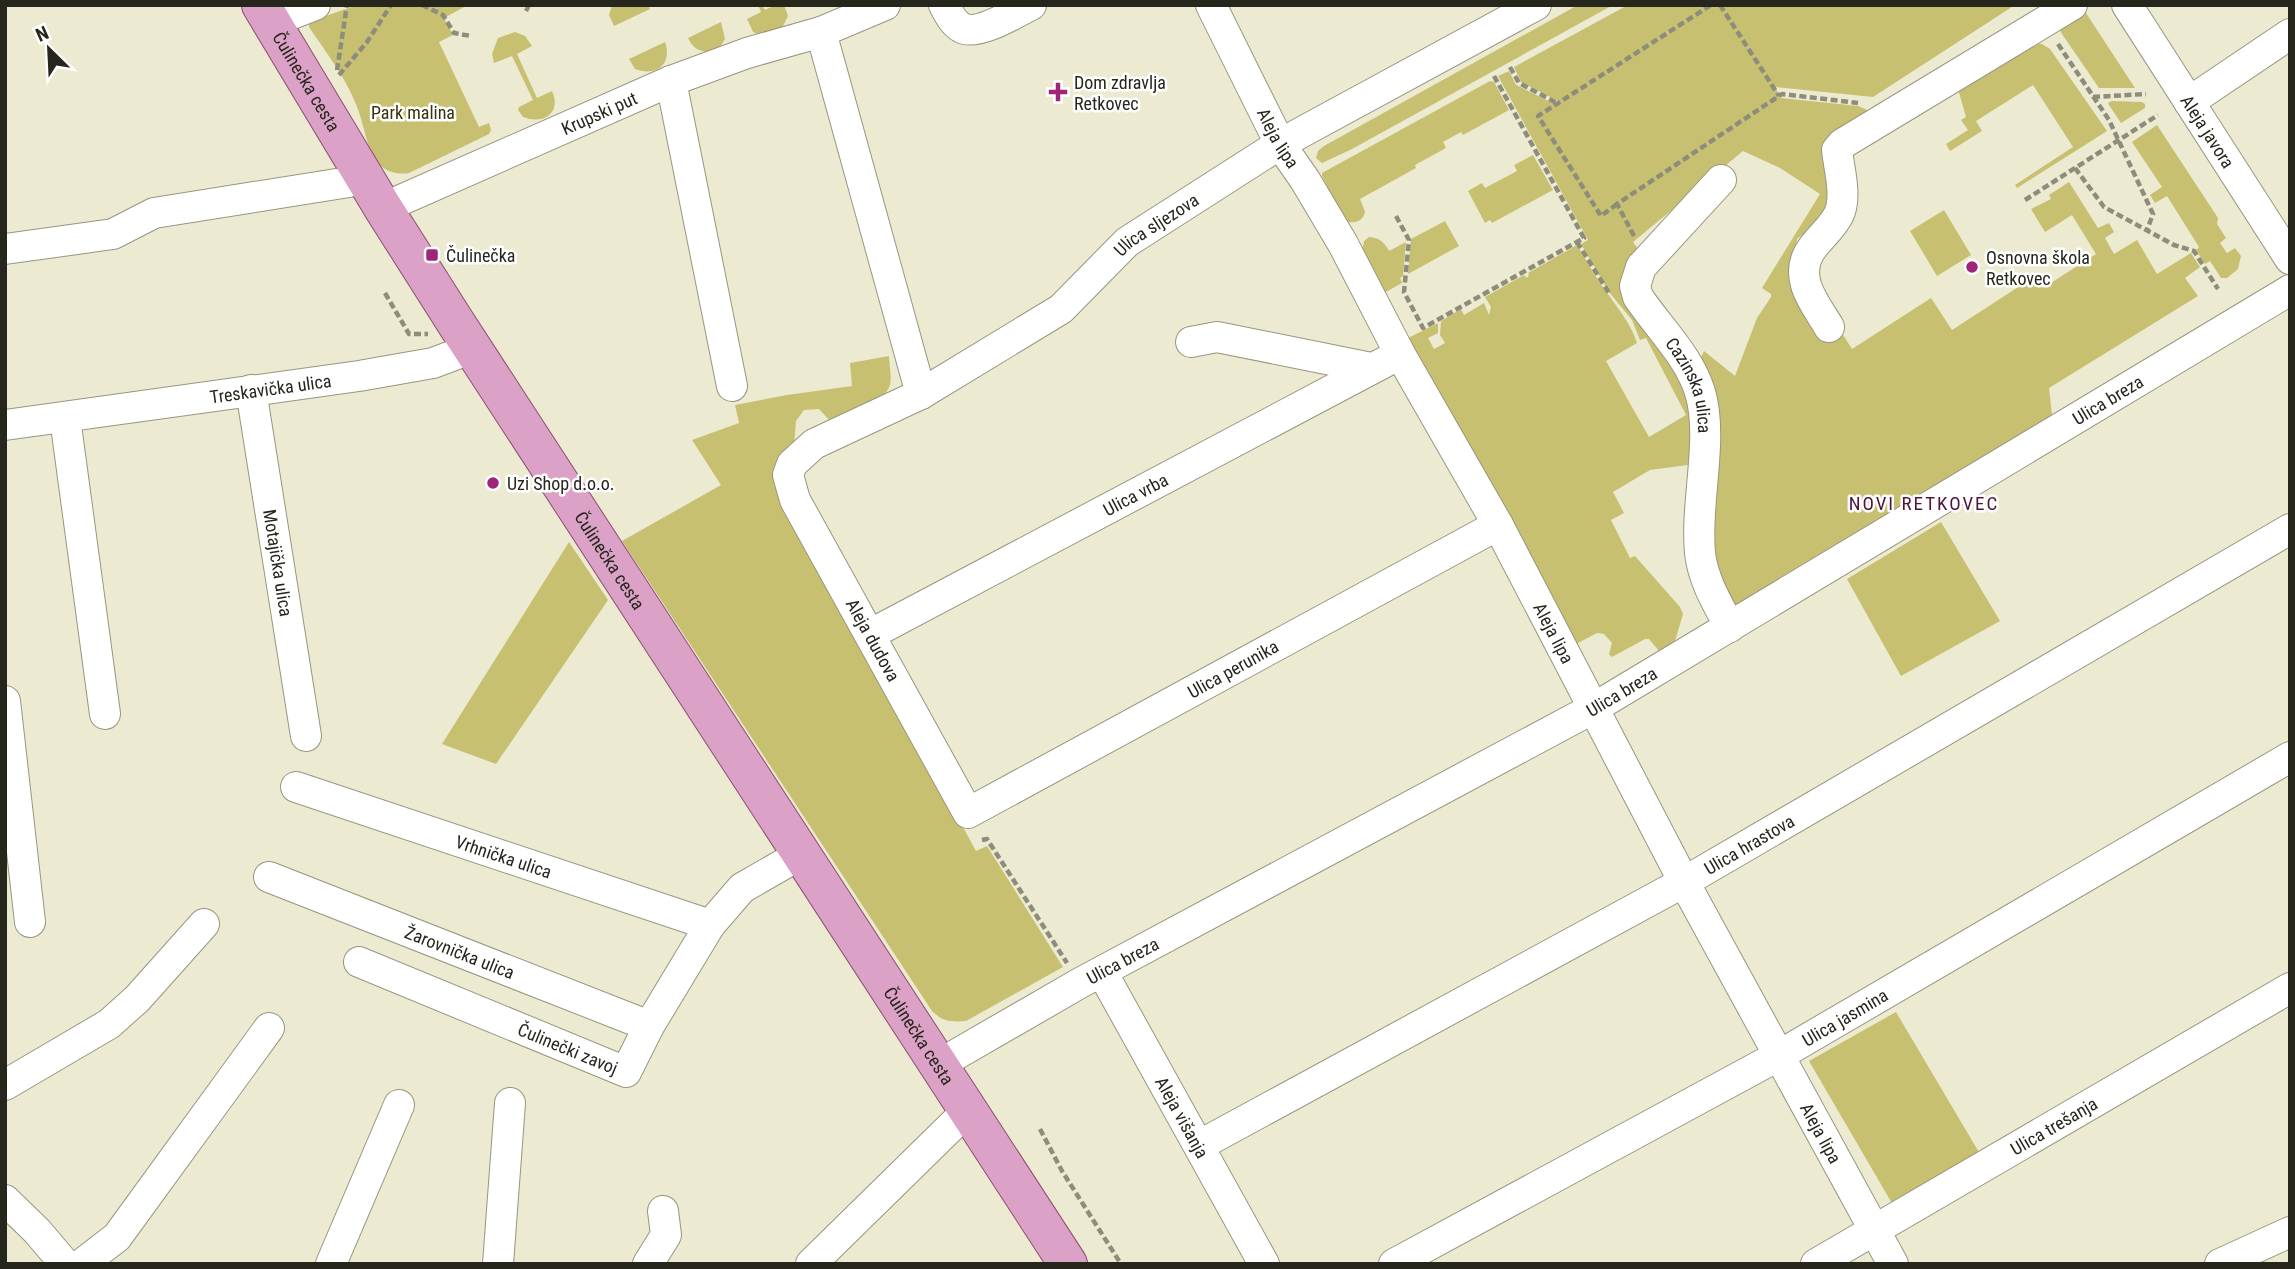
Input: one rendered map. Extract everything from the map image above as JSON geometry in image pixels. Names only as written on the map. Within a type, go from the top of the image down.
[{"type":"main road","name":"Čulinečka cesta","points":[[266,14],[383,208],[1068,1264]]},
{"type":"street","points":[[266,14],[315,5]]},
{"type":"street","name":"Krupski put","points":[[383,208],[671,81],[747,53],[821,32],[885,5]]},
{"type":"street","points":[[944,5],[954,22],[964,29],[981,29],[1031,5]]},
{"type":"street","name":"Aleja lipa","points":[[1211,5],[1280,144],[1343,244],[1400,354],[1498,525],[1684,882],[1893,1264]]},
{"type":"street","name":"Ulica sljezova","points":[[792,464],[814,444],[921,394],[1061,309],[1127,242],[1280,144],[1536,5]]},
{"type":"street","points":[[1829,327],[1804,284],[1804,272],[1808,253],[1840,213],[1842,198],[1837,150],[1886,116],[1955,78],[2072,5]]},
{"type":"street","name":"Aleja javora","points":[[2127,5],[2290,259]]},
{"type":"street","points":[[821,32],[921,394]]},
{"type":"street","points":[[2189,102],[2290,34]]},
{"type":"street","points":[[671,81],[732,386]]},
{"type":"street","points":[[5,249],[113,234],[154,212],[349,182],[363,176]]},
{"type":"street","name":"Cazinska ulica","points":[[1721,180],[1641,267],[1635,286],[1638,297],[1689,367],[1700,392],[1705,416],[1700,552],[1705,579],[1730,628]]},
{"type":"street","name":"Ulica breza","points":[[938,1065],[1091,977],[1592,709],[2290,290]]},
{"type":"street","points":[[1191,342],[1217,337],[1371,368]]},
{"type":"street","name":"Treskavička ulica","points":[[5,425],[433,363],[473,348]]},
{"type":"street","name":"Ulica vrba","points":[[871,634],[1400,354]]},
{"type":"street","name":"Motajička ulica","points":[[251,390],[306,736]]},
{"type":"street","points":[[65,418],[105,714]]},
{"type":"street","name":"Aleja dudova","points":[[792,464],[788,475],[795,500],[968,813]]},
{"type":"street","name":"Ulica perunika","points":[[968,813],[1498,525]]},
{"type":"street","name":"Ulica hrastova","points":[[1200,1145],[1684,882],[2290,529]]},
{"type":"street","points":[[5,701],[30,922]]},
{"type":"street","name":"Ulica jasmina","points":[[1394,1264],[1778,1056],[2290,757]]},
{"type":"street","name":"Vrhnička ulica","points":[[296,787],[710,925]]},
{"type":"street","name":"Čulinečki zavoj","points":[[359,962],[626,1072],[649,1026],[710,925],[742,888],[803,853]]},
{"type":"street","name":"Žarovnička ulica","points":[[269,877],[649,1026]]},
{"type":"street","points":[[5,1085],[109,1024],[137,999],[204,924]]},
{"type":"street","name":"Aleja višanja","points":[[1091,977],[1200,1145],[1264,1264]]},
{"type":"street","name":"Ulica trešanja","points":[[1816,1264],[2290,988]]},
{"type":"street","points":[[82,1264],[117,1237],[269,1028]]},
{"type":"street","points":[[498,1264],[510,1103]]},
{"type":"street","points":[[331,1264],[399,1105]]},
{"type":"street","points":[[811,1264],[967,1111]]},
{"type":"street","points":[[5,1200],[37,1231],[65,1264]]},
{"type":"street","points":[[648,1264],[666,1235],[663,1211]]},
{"type":"street","points":[[2220,1264],[2290,1232]]},
{"type":"path","points":[[346,5],[336,78],[367,42],[391,5]]},
{"type":"path","points":[[422,5],[443,15],[454,33],[471,36]]},
{"type":"path","points":[[526,11],[529,5]]},
{"type":"path","points":[[1711,5],[1538,116],[1601,216],[1782,94],[1879,106],[1886,116]]},
{"type":"path","points":[[1720,5],[1779,96]]},
{"type":"path","points":[[2044,23],[2120,139],[2153,214],[2147,230]]},
{"type":"path","points":[[1510,67],[1519,83],[1558,104]]},
{"type":"path","points":[[1395,216],[1409,240],[1404,292],[1423,328],[1584,238],[1494,76]]},
{"type":"path","points":[[2093,97],[2146,94]]},
{"type":"path","points":[[2025,200],[2158,116]]},
{"type":"path","points":[[2075,168],[2104,207],[2174,245],[2194,251],[2218,289]]},
{"type":"path","points":[[1618,204],[1647,261]]},
{"type":"path","points":[[385,293],[409,334],[436,334]]},
{"type":"path","points":[[982,840],[987,839],[1091,977]]},
{"type":"path","points":[[1040,1129],[1062,1171],[1121,1264]]},
{"type":"green space","name":"Park malina","points":[[357,5],[468,5],[444,18],[453,35],[439,42],[479,127],[489,123],[489,134],[409,173],[393,172],[379,164],[371,150],[351,92],[309,27],[309,22]]},
{"type":"green space","points":[[612,5],[648,5],[650,9],[614,26],[609,15]]},
{"type":"green space","points":[[758,5],[762,5],[765,10],[775,5],[784,5],[788,16],[782,28],[759,35],[753,32],[747,19],[761,12]]},
{"type":"green space","points":[[1578,5],[1613,5],[1352,149],[1322,163],[1316,158],[1318,151],[1324,146]]},
{"type":"green space","points":[[1628,5],[2015,5],[1873,97],[1775,87],[1781,98],[1858,106],[1874,113],[1819,222],[1797,239],[1791,287],[1794,294],[1838,327],[1852,349],[1931,298],[1952,330],[2035,276],[2043,288],[2096,254],[2072,215],[2045,232],[2031,209],[2051,199],[2049,195],[2069,182],[2098,228],[2109,223],[2114,232],[2105,238],[2114,254],[2137,240],[2157,274],[2191,253],[2200,267],[2185,278],[2198,296],[2049,388],[2052,415],[2033,426],[2036,431],[1733,609],[1716,589],[1698,364],[1704,351],[1735,376],[1757,318],[1771,297],[1771,294],[1762,288],[1820,194],[1780,168],[1743,151],[1633,242],[1641,253],[1636,260],[1691,390],[1695,464],[1650,470],[1613,492],[1624,513],[1611,520],[1630,558],[1635,556],[1680,607],[1683,614],[1675,641],[1659,651],[1649,639],[1645,639],[1612,657],[1609,654],[1612,643],[1604,634],[1597,633],[1576,644],[1408,338],[1438,323],[1438,333],[1428,338],[1434,349],[1445,343],[1440,335],[1441,321],[1461,309],[1464,315],[1484,303],[1489,315],[1491,307],[1485,297],[1524,275],[1527,278],[1528,273],[1577,245],[1624,317],[1637,343],[1606,361],[1649,437],[1686,415],[1646,338],[1640,340],[1632,320],[1609,292],[1581,244],[1588,240],[1498,76],[1509,71],[1516,85],[1555,104],[1558,101],[1521,82],[1514,67]]},
{"type":"green space","points":[[2084,10],[2135,88],[2099,88],[2062,34],[2059,28]]},
{"type":"green space","points":[[721,22],[725,39],[718,50],[700,50],[690,42],[688,38]]},
{"type":"green space","points":[[515,32],[525,36],[532,46],[517,54],[537,98],[552,91],[554,105],[549,115],[544,118],[523,117],[518,110],[533,100],[512,56],[494,63],[492,54],[498,38]]},
{"type":"green space","points":[[665,42],[666,57],[660,67],[649,71],[635,69],[629,59]]},
{"type":"green space","points":[[2035,43],[2050,49],[2107,131],[2017,188],[2015,185],[2073,147],[2033,85],[1976,121],[1982,131],[1950,151],[1946,144],[1968,130],[1961,120],[1966,117],[1958,89]]},
{"type":"green space","points":[[1490,81],[1494,82],[1509,110],[1463,135],[1461,132],[1443,142],[1446,148],[1360,199],[1365,212],[1360,220],[1345,221],[1322,173]]},
{"type":"green space","points":[[2142,102],[2145,108],[2121,123],[2108,103]]},
{"type":"green space","points":[[2157,125],[2218,218],[2217,224],[2226,238],[2220,243],[2227,253],[2235,248],[2241,256],[2238,269],[2227,278],[2221,278],[2210,261],[2205,264],[2196,250],[2199,247],[2167,196],[2155,203],[2150,195],[2162,187],[2132,142]]},
{"type":"green space","points":[[1533,155],[1553,190],[1492,223],[1490,220],[1485,223],[1468,191],[1482,183],[1485,188],[1517,171],[1514,165]]},
{"type":"green space","points":[[1944,210],[1971,255],[1937,276],[1910,231]]},
{"type":"green space","points":[[1445,221],[1459,246],[1408,274],[1411,239]]},
{"type":"green space","points":[[1369,237],[1381,241],[1389,251],[1406,242],[1403,276],[1400,278],[1402,283],[1384,293],[1362,252],[1364,241]]},
{"type":"green space","points":[[889,356],[890,385],[873,403],[832,423],[819,409],[804,410],[796,421],[794,446],[801,530],[976,851],[987,846],[1063,967],[966,1021],[948,1020],[932,1011],[622,541],[721,485],[692,440],[739,423],[735,405],[852,386],[850,363]]},
{"type":"green space","points":[[1941,522],[2000,621],[1901,676],[1847,579]]},
{"type":"green space","points":[[569,542],[608,600],[496,764],[442,744]]},
{"type":"green space","points":[[1896,1012],[1980,1154],[1893,1205],[1809,1061]]},
{"type":"place","name":"Dom zdravlja Retkovec","points":[[1058,92]]},
{"type":"place","name":"Čulinečka","points":[[432,255]]},
{"type":"place","name":"Osnovna škola Retkovec","points":[[1972,267]]},
{"type":"place","name":"Uzi Shop d.o.o.","points":[[493,483]]},
{"type":"district","name":"NOVI RETKOVEC","points":[[1924,503]]}]
